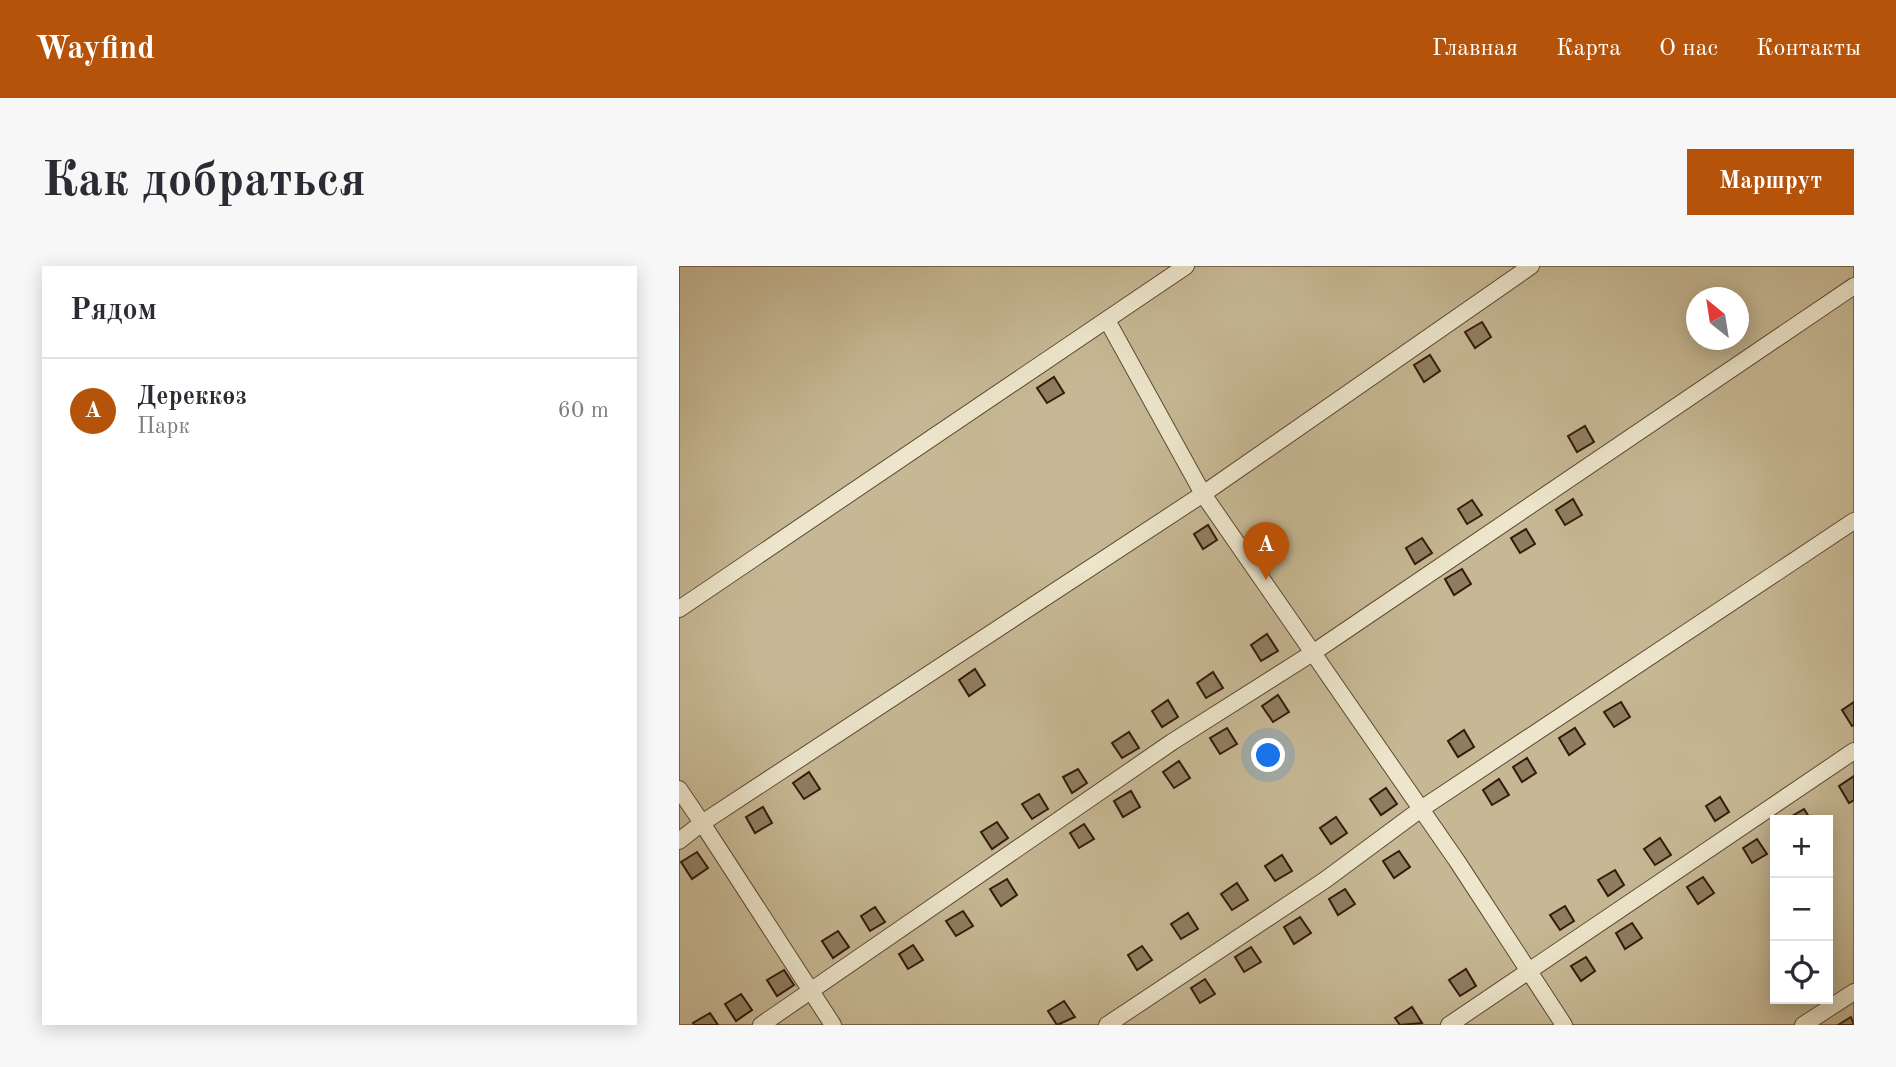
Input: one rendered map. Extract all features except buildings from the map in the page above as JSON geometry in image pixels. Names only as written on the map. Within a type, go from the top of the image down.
[{"type":"street","points":[[679,609],[1186,266]]},
{"type":"street","points":[[679,841],[702,823],[1203,494],[1531,266]]},
{"type":"street","points":[[761,1025],[1172,743],[1314,652],[1854,285]]},
{"type":"street","points":[[1107,320],[1203,494],[1421,809],[1563,1025]]},
{"type":"street","points":[[1108,1025],[1325,880],[1421,809],[1854,521]]},
{"type":"street","points":[[1449,1025],[1854,751]]},
{"type":"street","points":[[679,789],[832,1025]]},
{"type":"street","points":[[1803,1025],[1854,992]]},
{"type":"shaded area","points":[[679,266],[1854,266],[1854,1025],[679,1025]]},
{"type":"place","name":"Дереккөз","points":[[1266,580]]}]
